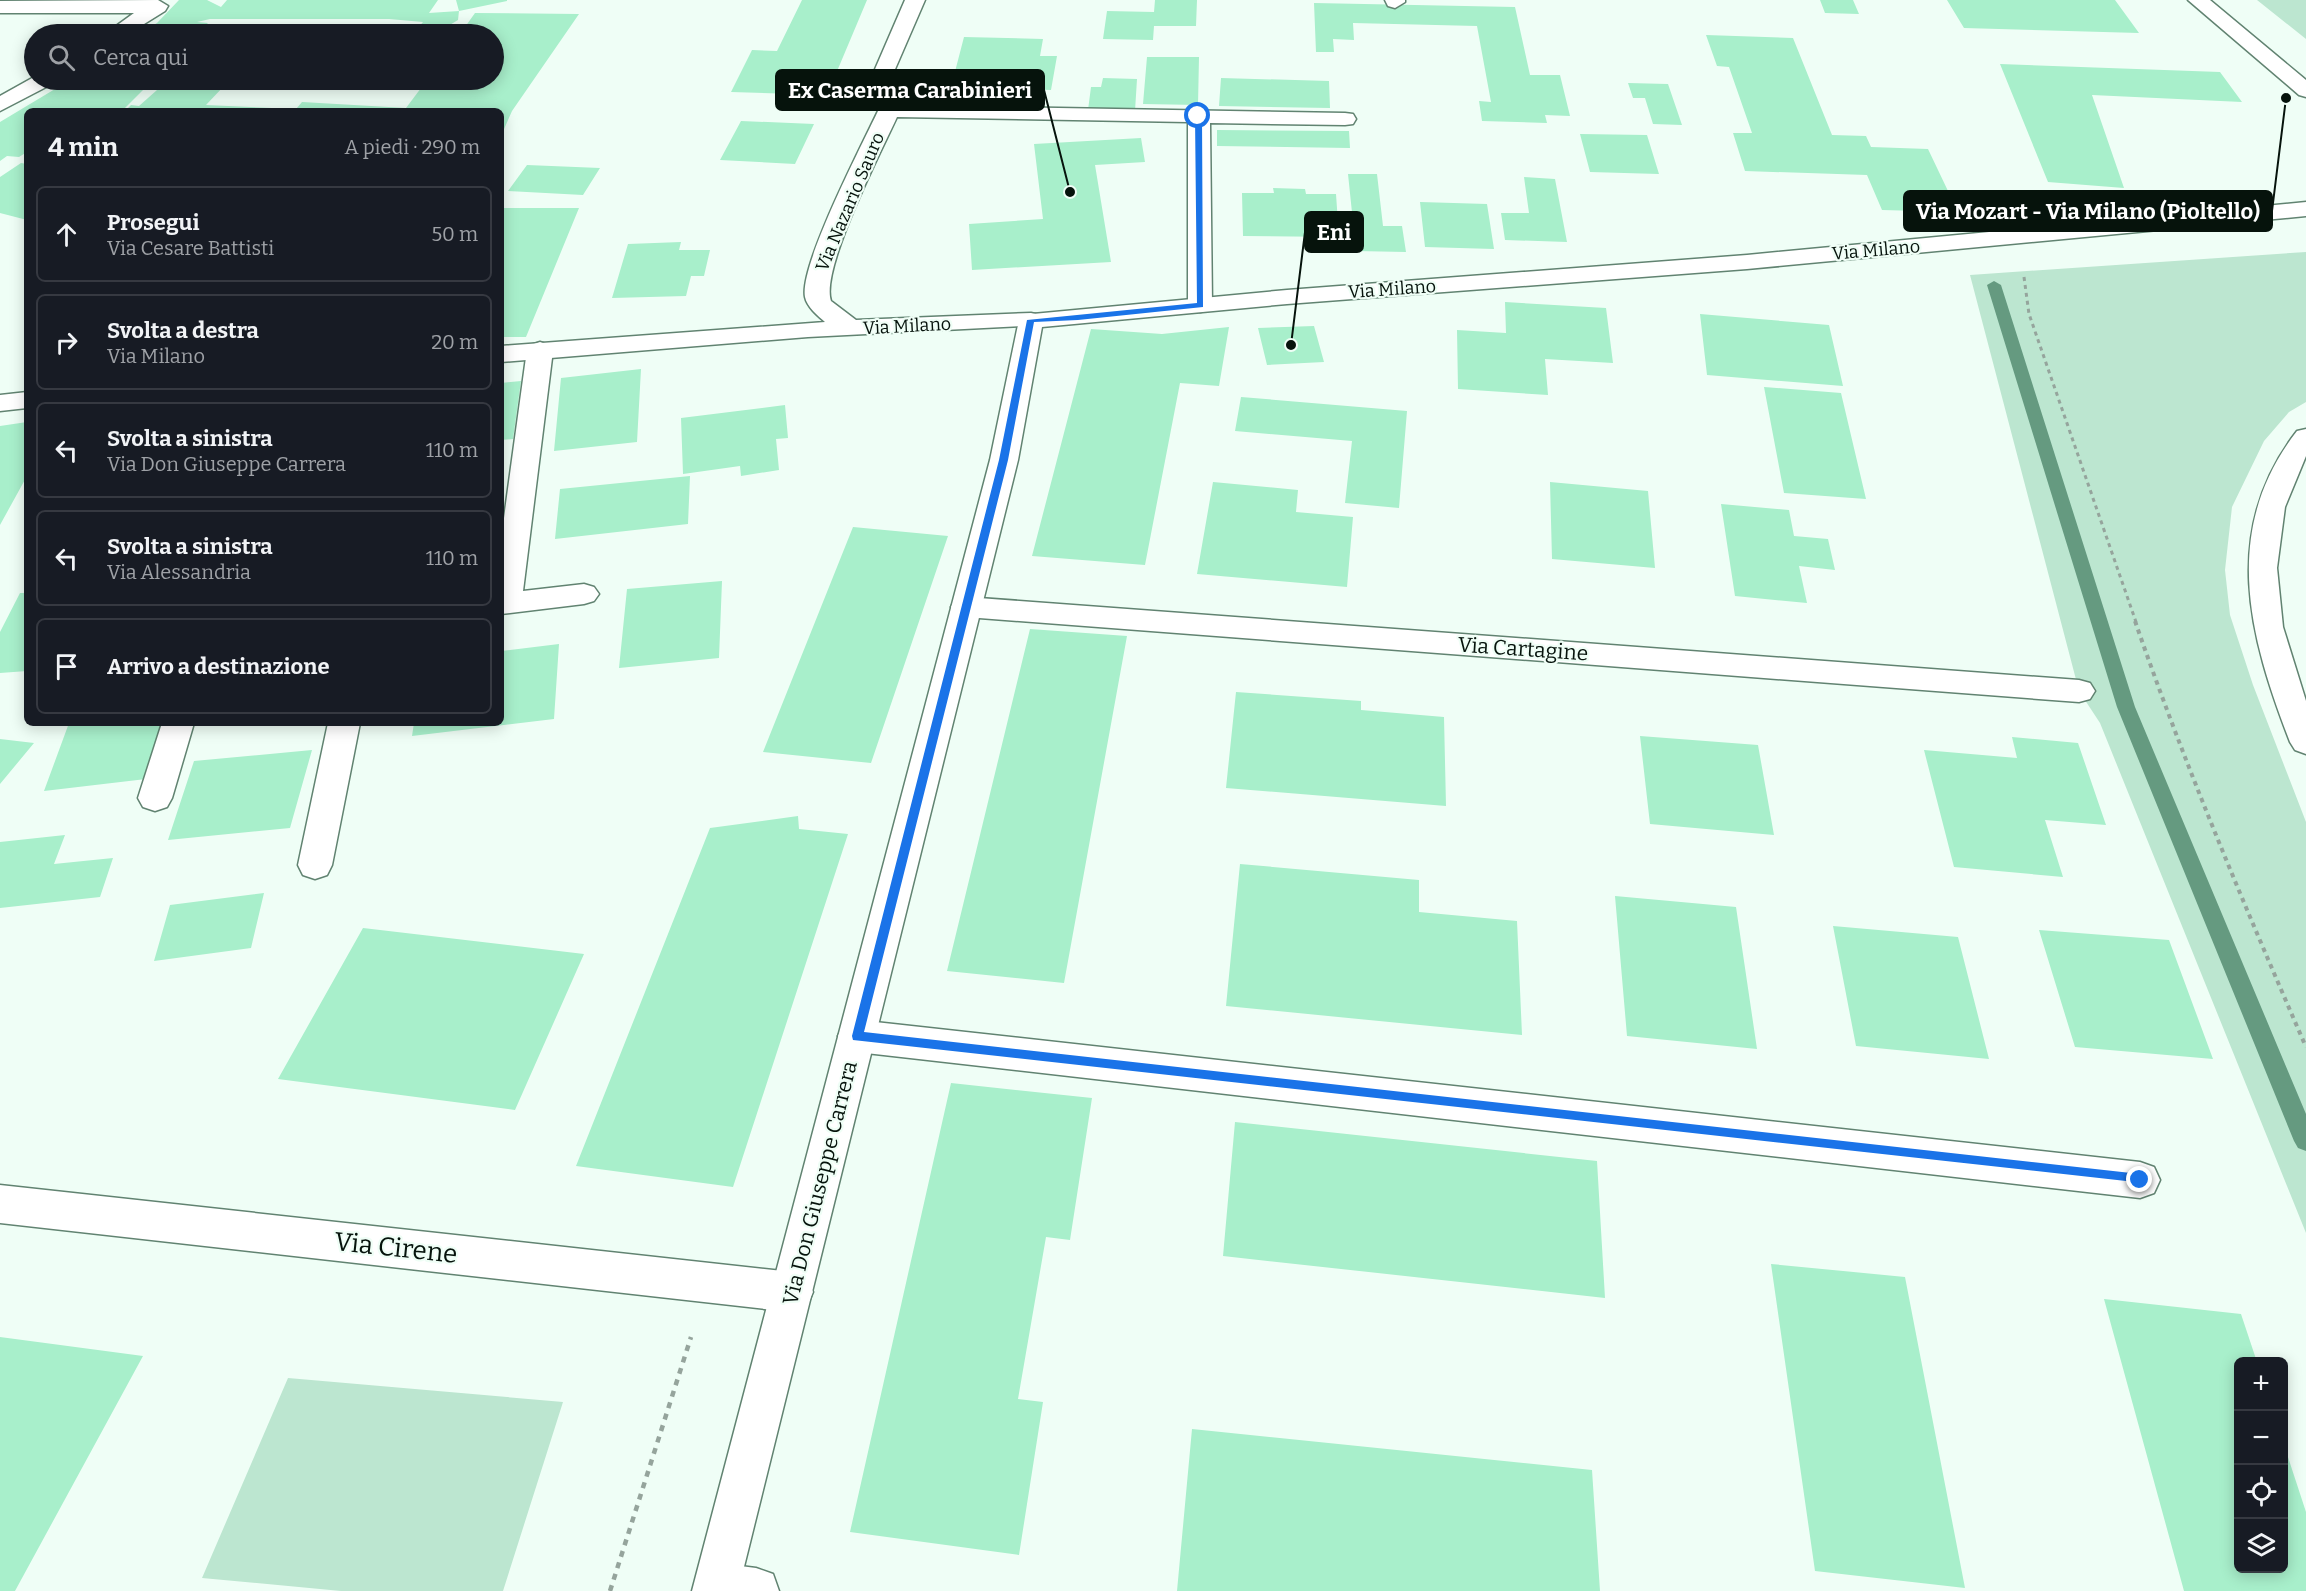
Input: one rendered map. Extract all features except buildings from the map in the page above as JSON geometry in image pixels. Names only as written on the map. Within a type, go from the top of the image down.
[{"type":"street","name":"Via Nazario Sauro","points":[[851,328],[820,303],[816,296],[816,282],[830,243],[889,111],[876,90],[915,0]]},
{"type":"street","points":[[2198,0],[2306,91]]},
{"type":"street","points":[[0,7],[162,3]]},
{"type":"street","points":[[130,24],[162,3]]},
{"type":"street","points":[[0,105],[27,90]]},
{"type":"street","points":[[889,111],[1345,119]]},
{"type":"street","points":[[1198,116],[1200,305]]},
{"type":"street","name":"Via Milano","points":[[504,354],[851,328],[1078,318],[1200,305],[1747,262],[2306,209]]},
{"type":"street","name":"Via Milano","points":[[2282,213],[2306,215]]},
{"type":"street","name":"Via Don Giuseppe Carrera","points":[[729,1589],[792,1292],[1004,460],[1031,320]]},
{"type":"street","points":[[540,351],[504,604],[584,594]]},
{"type":"street","points":[[0,403],[24,400]]},
{"type":"street","points":[[2306,437],[2290,460],[2274,496],[2264,533],[2260,575],[2265,621],[2271,645],[2306,742]]},
{"type":"street","name":"Via Cartagine","points":[[966,607],[2079,691]]},
{"type":"street","points":[[155,798],[177,726]]},
{"type":"street","points":[[315,865],[343,726]]},
{"type":"street","points":[[857,1036],[2140,1180]]},
{"type":"street","name":"Via Cirene","points":[[0,1204],[792,1292]]},
{"type":"path","points":[[2024,274],[2029,314],[2162,699],[2242,900],[2306,1047]]},
{"type":"path","points":[[610,1591],[709,1283]]},
{"type":"green space","points":[[2257,0],[2306,0],[2306,39]]},
{"type":"green space","points":[[2306,252],[2306,402],[2289,412],[2264,441],[2232,507],[2225,570],[2230,615],[2253,685],[2306,822],[2306,1233],[2100,723],[2079,691],[1970,275]]},
{"type":"green space","points":[[288,1378],[563,1402],[503,1591],[341,1591],[202,1578]]},
{"type":"waterway","points":[[1994,285],[2126,707],[2306,1141]]},
{"type":"place","name":"Via Mozart - Via Milano (Pioltello)","points":[[2286,98]]},
{"type":"place","name":"Ex Caserma Carabinieri","points":[[1070,192]]},
{"type":"place","name":"Eni","points":[[1291,345]]},
{"type":"route","points":[[1198,116],[1200,305],[1078,318],[1031,320],[1004,460],[857,1036],[2140,1180]]}]
